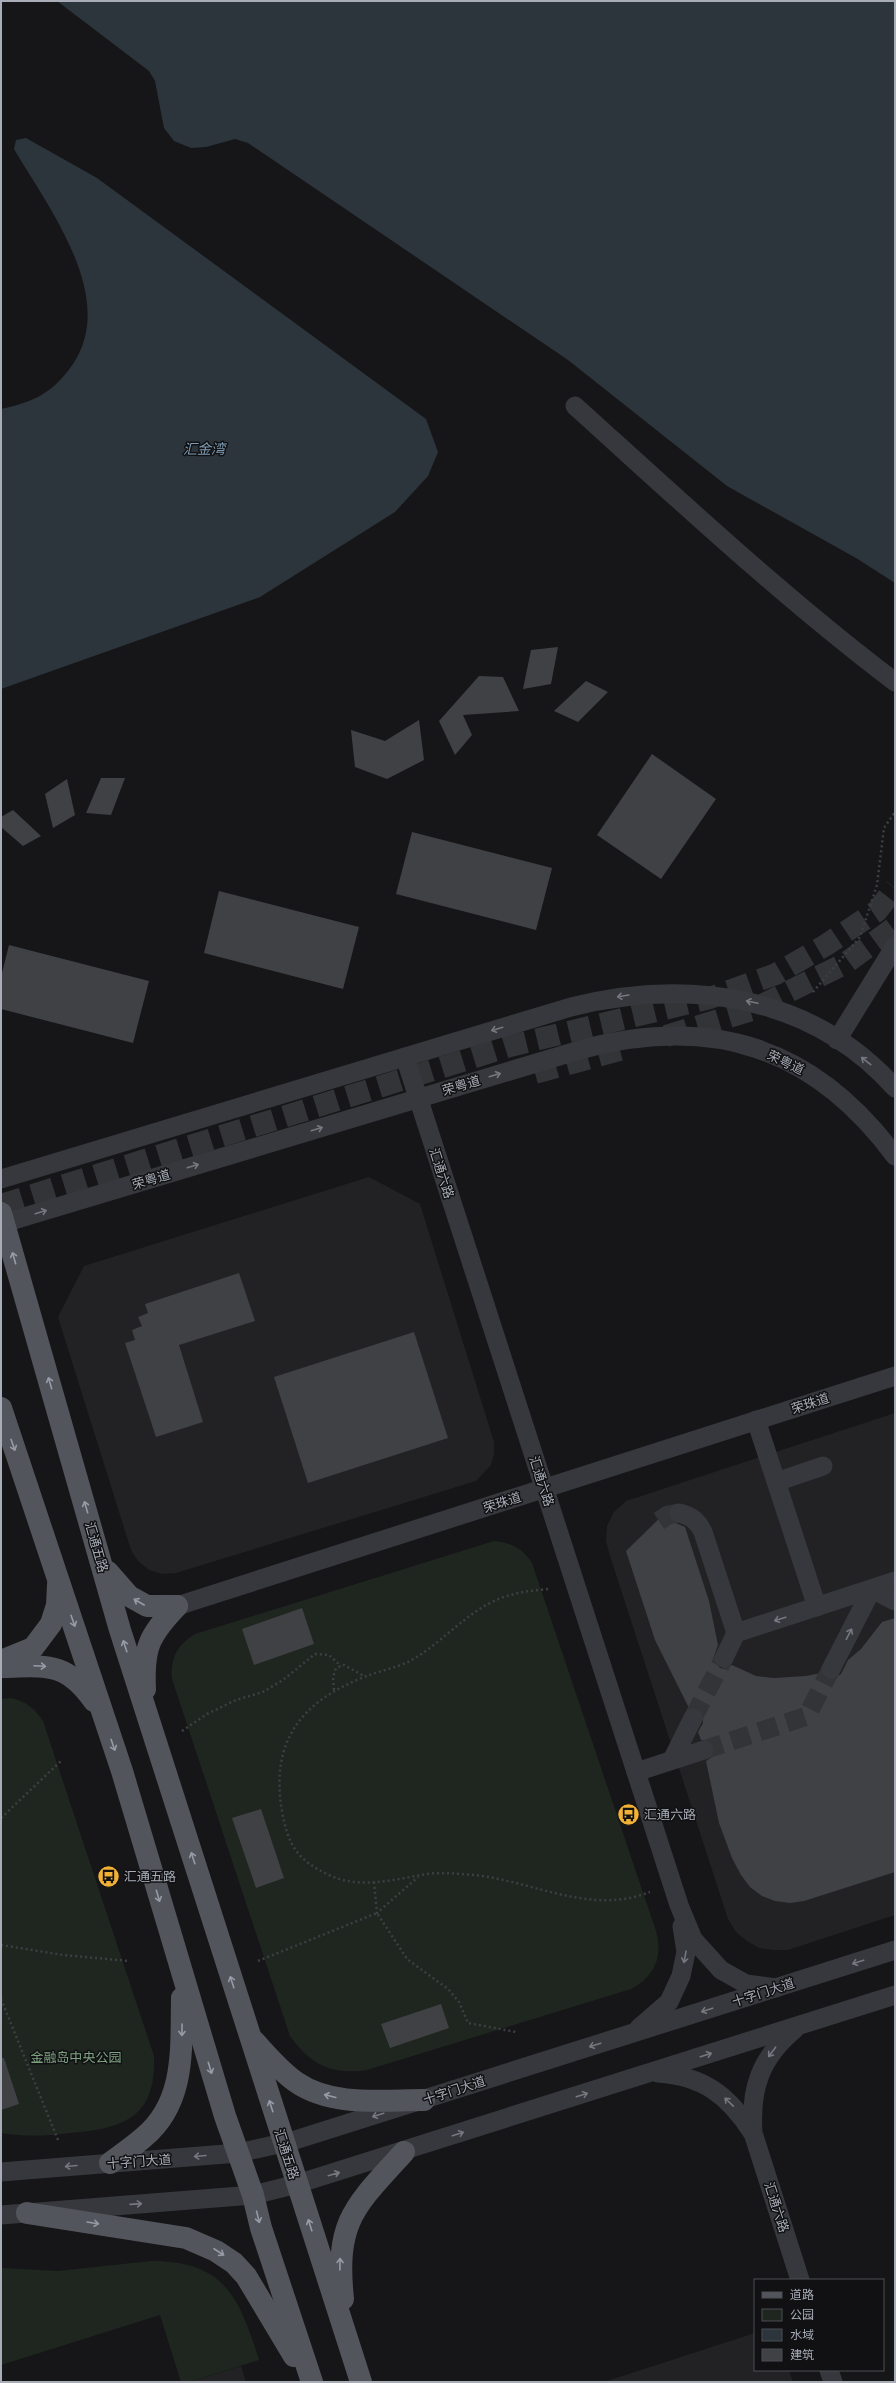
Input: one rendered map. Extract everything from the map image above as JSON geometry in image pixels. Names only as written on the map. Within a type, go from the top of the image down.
[{"type":"main road","name":"汇通五路","points":[[2,1221],[146,1710],[283,2143],[361,2382]]},
{"type":"main road","points":[[1,1408],[122,1771],[182,1977],[238,2153],[253,2195],[261,2228],[312,2382]]},
{"type":"main road","points":[[102,1564],[112,1580],[129,1596],[147,1606],[177,1606]]},
{"type":"main road","points":[[1,1661],[33,1648],[50,1624],[57,1604],[59,1579]]},
{"type":"main road","points":[[146,1710],[144,1671],[148,1645],[157,1627],[177,1606]]},
{"type":"main road","points":[[1,1667],[42,1666],[60,1669],[76,1679],[102,1713]]},
{"type":"main road","points":[[110,2163],[158,2124],[175,2092],[181,2057],[182,1977]]},
{"type":"main road","points":[[249,2035],[282,2071],[312,2091],[346,2100],[424,2100]]},
{"type":"main road","points":[[348,2344],[340,2266],[341,2248],[345,2231],[362,2199],[404,2152]]},
{"type":"main road","points":[[27,2213],[186,2238],[216,2250],[234,2263],[246,2276],[309,2382]]},
{"type":"street","points":[[575,406],[692,512],[859,655],[895,682]]},
{"type":"street","points":[[837,1040],[895,946]]},
{"type":"street","points":[[1,1179],[571,1007],[631,995],[662,992],[724,996],[757,1002],[788,1014],[837,1040],[870,1064],[895,1088]]},
{"type":"street","name":"荣粤道","points":[[2,1221],[609,1042],[663,1036],[718,1039],[745,1044],[772,1054],[820,1080],[862,1116],[895,1156]]},
{"type":"street","name":"汇通六路","points":[[405,1057],[679,1905],[693,1939],[721,1970],[746,1984],[776,1988]]},
{"type":"street","name":"荣珠道","points":[[177,1606],[895,1376]]},
{"type":"street","points":[[756,1420],[817,1607]]},
{"type":"street","points":[[776,1482],[823,1466]]},
{"type":"street","points":[[679,1513],[689,1516],[698,1522],[703,1532],[736,1633],[724,1658]]},
{"type":"street","points":[[736,1633],[895,1581]]},
{"type":"street","points":[[872,1589],[895,1601]]},
{"type":"street","points":[[831,1669],[872,1589]]},
{"type":"street","points":[[672,1760],[693,1718]]},
{"type":"street","points":[[636,1772],[704,1750]]},
{"type":"street","name":"汇通六路","points":[[632,2034],[669,2002],[681,1976],[686,1952],[679,1905]]},
{"type":"street","name":"十字门大道","points":[[1,2172],[238,2153],[283,2143],[424,2100],[895,1950]]},
{"type":"street","points":[[1,2215],[253,2195],[297,2184],[404,2152],[895,1995]]},
{"type":"street","points":[[753,2133],[751,2108],[756,2084],[766,2061],[780,2041],[800,2025]]},
{"type":"street","points":[[651,2073],[676,2074],[700,2082],[722,2095],[739,2112],[753,2133]]},
{"type":"street","name":"汇通六路","points":[[753,2133],[800,2279]]},
{"type":"street","points":[[829,2371],[833,2382]]},
{"type":"path","points":[[813,992],[860,937],[877,885],[884,828],[895,812]]},
{"type":"path","points":[[548,1589],[518,1592],[490,1603],[408,1661],[334,1690],[309,1708],[296,1725],[282,1758],[278,1786],[290,1846],[305,1861],[330,1876],[355,1882],[398,1881],[420,1876],[446,1873],[484,1876],[557,1894],[592,1899],[622,1899],[650,1892]]},
{"type":"path","points":[[182,1731],[207,1714],[236,1700],[263,1692],[283,1680],[315,1654],[329,1655],[341,1666]]},
{"type":"path","points":[[334,1690],[333,1677],[336,1668],[344,1665],[364,1677]]},
{"type":"path","points":[[1,1818],[62,1760]]},
{"type":"path","points":[[258,1961],[377,1913],[420,1876]]},
{"type":"path","points":[[374,1882],[377,1913],[407,1959],[448,1989],[459,2002],[468,2023],[516,2032]]},
{"type":"path","points":[[1,1945],[63,1955],[129,1961]]},
{"type":"path","points":[[1,1998],[58,2140]]},
{"type":"shaded area","points":[[369,1177],[420,1204],[494,1442],[494,1454],[491,1465],[476,1481],[176,1573],[162,1574],[149,1570],[138,1561],[131,1550],[58,1317],[84,1266]]},
{"type":"shaded area","points":[[895,1413],[895,1915],[788,1950],[759,1948],[736,1932],[728,1919],[610,1556],[606,1541],[607,1526],[614,1512],[626,1501]]},
{"type":"shaded area","points":[[754,2333],[754,2371],[789,2371],[793,2382],[604,2382]]},
{"type":"shaded area","points":[[241,2366],[246,2382],[189,2382]]},
{"type":"green space","points":[[494,1541],[506,1543],[516,1547],[532,1563],[656,1931],[658,1949],[655,1965],[646,1978],[631,1989],[367,2070],[343,2071],[332,2069],[314,2061],[290,2036],[172,1679],[172,1665],[174,1658],[179,1648],[195,1634]]},
{"type":"green space","name":"金融岛中央公园","points":[[11,1698],[30,1706],[43,1721],[154,2056],[153,2077],[149,2093],[143,2106],[134,2116],[122,2123],[90,2131],[28,2136],[1,2133],[1,1699]]},
{"type":"green space","points":[[151,2261],[176,2263],[196,2268],[212,2276],[225,2287],[236,2301],[244,2318],[259,2360],[189,2382],[181,2382],[160,2315],[1,2365],[1,2268],[58,2271]]},
{"type":"water","points":[[57,1],[895,1],[895,583],[856,558],[727,486],[568,360],[248,143],[235,139],[206,147],[191,148],[174,141],[164,128],[155,81],[149,71]]},
{"type":"water","name":"汇金湾","points":[[26,138],[97,178],[426,419],[438,452],[428,476],[395,512],[260,597],[1,689],[1,409],[23,403],[42,395],[66,374],[73,364],[85,338],[88,310],[83,282],[73,253],[44,198],[14,149],[16,140]]},
{"type":"building","points":[[558,647],[551,684],[523,689],[531,650]]},
{"type":"building","points":[[479,676],[503,677],[519,711],[463,715],[472,735],[455,755],[439,721]]},
{"type":"building","points":[[586,681],[608,692],[578,722],[554,711]]},
{"type":"building","points":[[419,720],[424,760],[387,779],[355,767],[351,730],[385,741]]},
{"type":"building","points":[[652,754],[716,799],[661,879],[597,835]]},
{"type":"building","points":[[101,778],[125,778],[111,815],[86,813]]},
{"type":"building","points":[[67,779],[75,815],[53,828],[45,794]]},
{"type":"building","points":[[13,810],[41,836],[23,846],[1,827],[1,817]]},
{"type":"building","points":[[412,832],[552,868],[536,930],[396,894]]},
{"type":"building","points":[[219,891],[359,927],[343,989],[204,953]]},
{"type":"building","points":[[9,945],[149,981],[133,1043],[1,1009],[1,977]]},
{"type":"building","points":[[239,1273],[255,1321],[179,1345],[203,1422],[156,1437],[125,1343],[135,1340],[132,1330],[142,1326],[138,1317],[148,1313],[145,1304]]},
{"type":"building","points":[[414,1332],[448,1438],[308,1483],[274,1377]]},
{"type":"building","points":[[668,1510],[671,1521],[685,1527],[709,1601],[718,1645],[713,1659],[720,1668],[725,1669],[732,1665],[756,1676],[774,1678],[806,1676],[821,1673],[826,1679],[832,1680],[841,1674],[848,1660],[861,1649],[882,1622],[895,1618],[895,1872],[804,1901],[790,1903],[775,1901],[762,1896],[750,1887],[741,1875],[732,1858],[719,1823],[706,1761],[712,1757],[715,1747],[711,1742],[701,1740],[698,1732],[703,1723],[702,1712],[698,1708],[689,1708],[655,1640],[626,1551]]},
{"type":"building","points":[[302,1608],[314,1644],[254,1665],[242,1629]]},
{"type":"building","points":[[261,1809],[284,1878],[256,1888],[232,1818]]},
{"type":"building","points":[[441,2004],[449,2028],[390,2048],[381,2024]]},
{"type":"building","points":[[1,2058],[4,2058],[19,2104],[1,2110]]},
{"type":"tunnel","points":[[1,1205],[510,1046],[710,998],[776,974],[826,945],[877,911],[895,888]]},
{"type":"tunnel","points":[[666,1036],[752,1010],[846,963],[895,927]]},
{"type":"tunnel","points":[[535,1073],[623,1049]]},
{"type":"tunnel","points":[[659,1521],[668,1515],[679,1513]]},
{"type":"tunnel","points":[[693,1718],[724,1658]]},
{"type":"tunnel","points":[[704,1750],[807,1716],[831,1669]]},
{"type":"place","name":"汇通六路","points":[[629,1814]]},
{"type":"place","name":"汇通五路","points":[[109,1876]]}]
